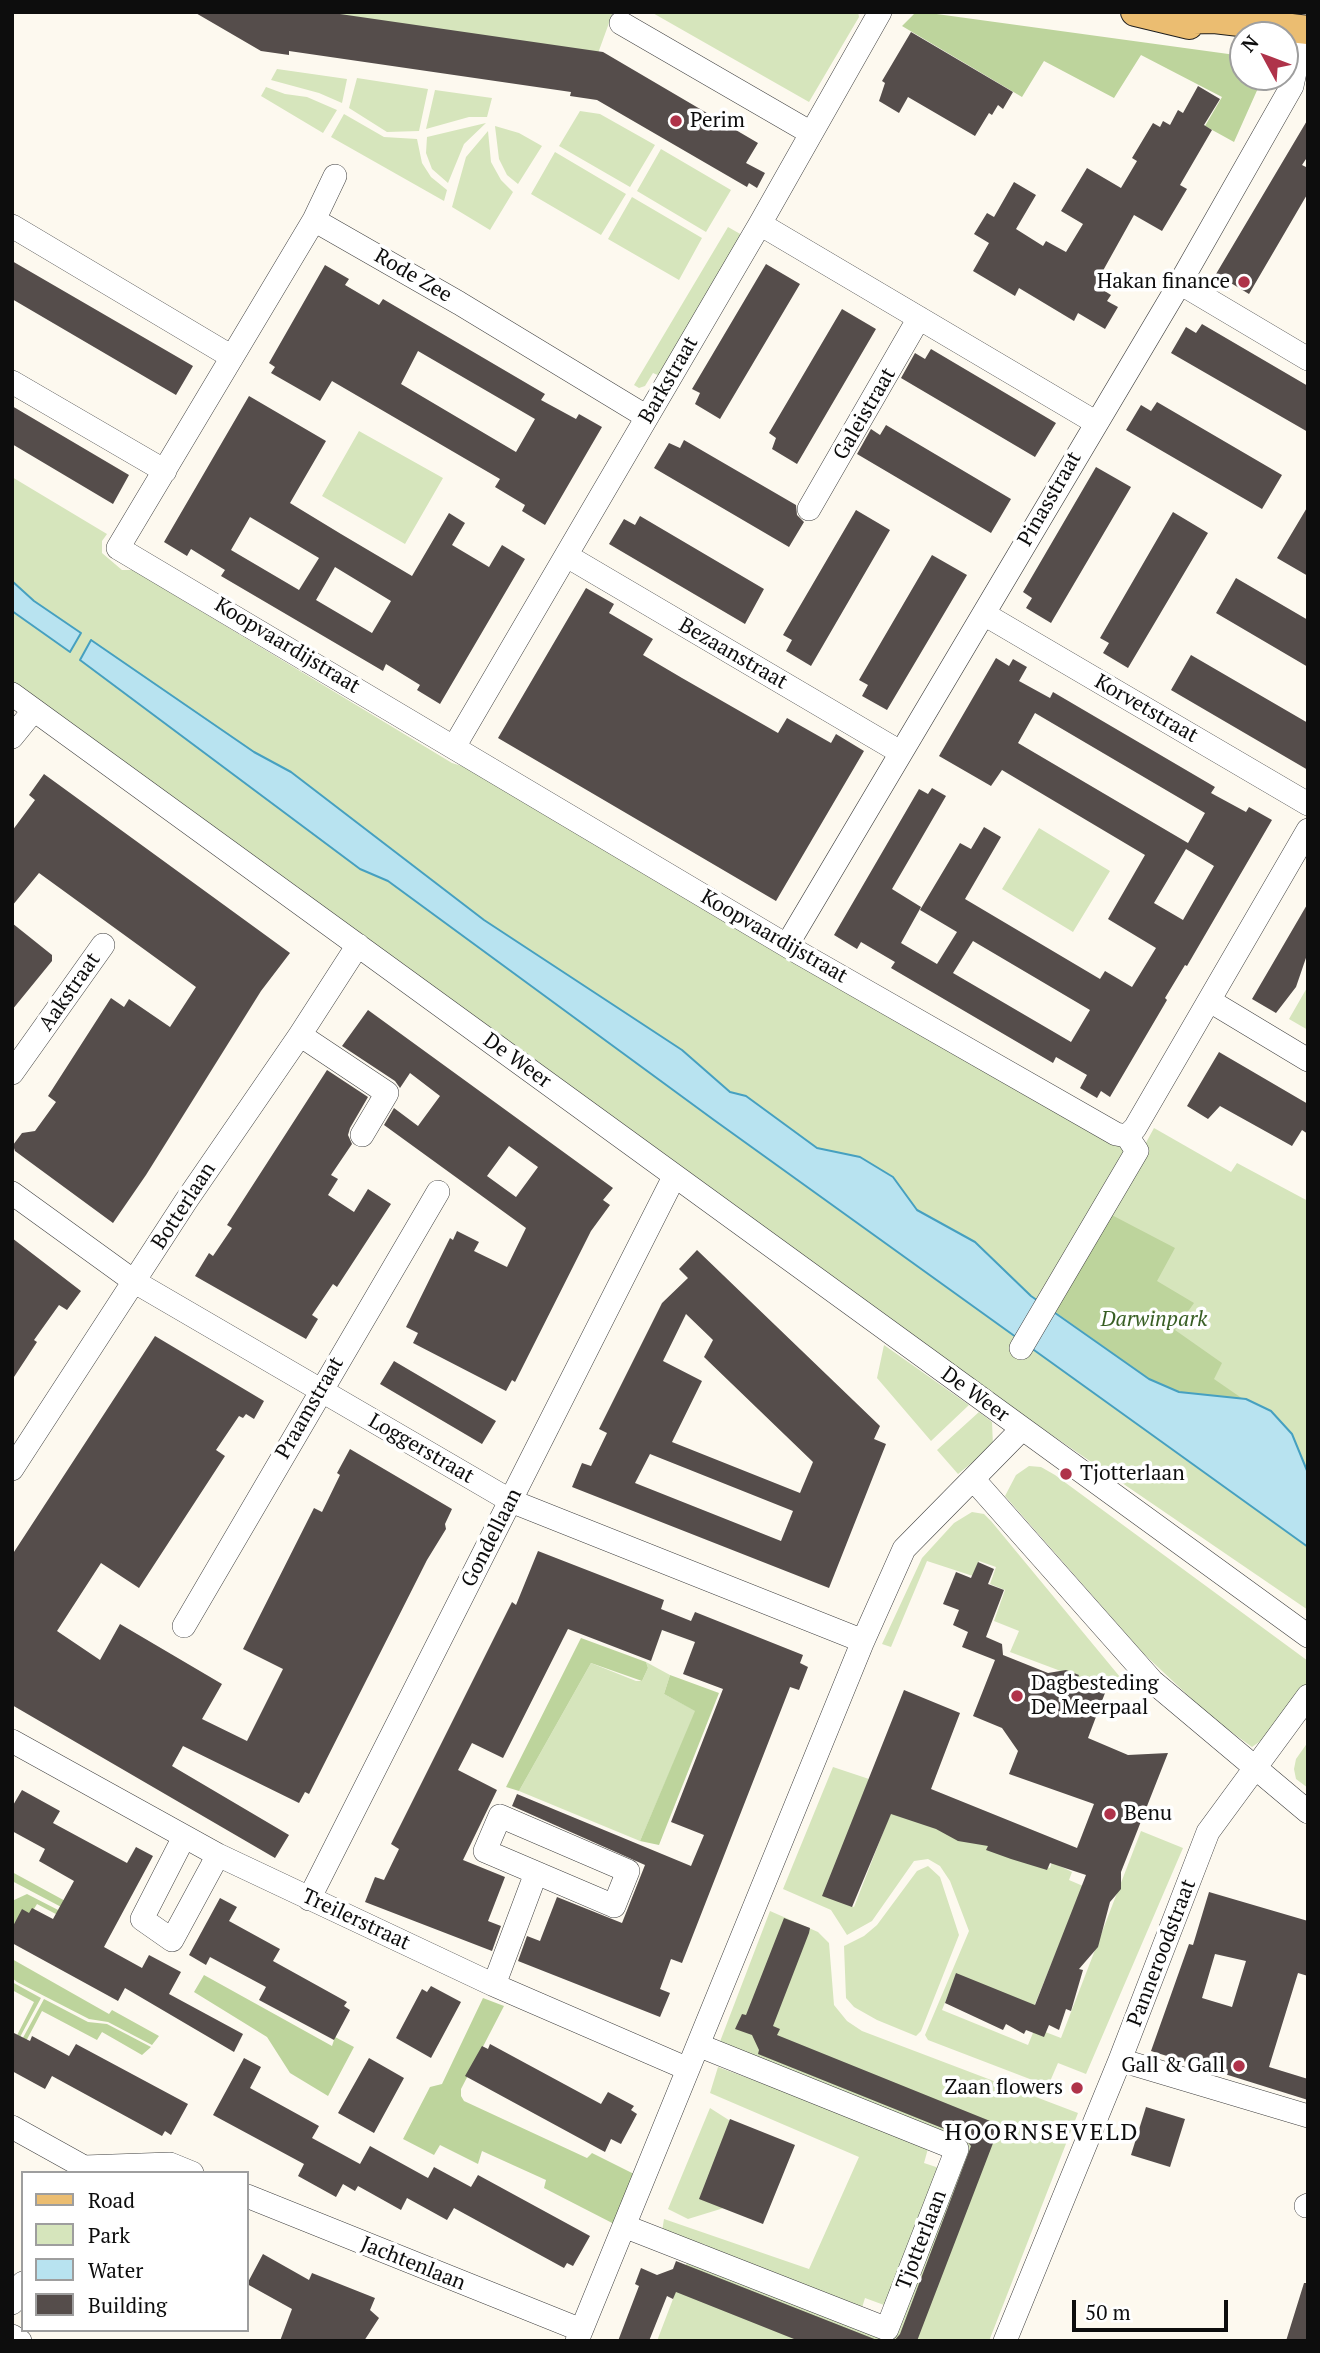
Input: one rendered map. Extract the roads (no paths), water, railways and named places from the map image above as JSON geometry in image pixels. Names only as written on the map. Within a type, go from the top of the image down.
[{"type":"main road","points":[[1135,12],[1229,35]]},
{"type":"main road","points":[[1173,20],[1214,19],[1301,40]]},
{"type":"street","name":"Barkstraat","points":[[454,747],[760,224],[880,12]]},
{"type":"street","points":[[621,23],[811,133]]},
{"type":"street","name":"Pinasstraat","points":[[787,945],[1095,422],[1180,283],[1292,86],[1301,40]]},
{"type":"street","points":[[12,382],[165,471],[314,220],[335,176]]},
{"type":"street","name":"Rode Zee","points":[[314,220],[459,303],[647,417]]},
{"type":"street","points":[[760,224],[1095,422]]},
{"type":"street","points":[[12,226],[232,357]]},
{"type":"street","points":[[1180,283],[1308,359]]},
{"type":"street","name":"Galeistraat","points":[[809,509],[919,318]]},
{"type":"street","name":"Koopvaardijstraat","points":[[165,471],[118,548],[787,945],[1116,1134],[1127,1136]]},
{"type":"street","name":"Bezaanstraat","points":[[567,556],[900,752]]},
{"type":"street","name":"Korvetstraat","points":[[984,614],[1308,804]]},
{"type":"street","name":"De Weer","points":[[12,694],[1308,1636]]},
{"type":"street","points":[[12,737],[34,710]]},
{"type":"street","points":[[1021,1348],[1137,1151],[1127,1136],[1210,1001],[1308,831]]},
{"type":"street","name":"Aakstraat","points":[[12,1073],[103,945]]},
{"type":"street","name":"Botterlaan","points":[[12,1469],[186,1201],[358,945]]},
{"type":"street","points":[[1210,1001],[1308,1060]]},
{"type":"street","points":[[300,1035],[387,1093],[362,1135]]},
{"type":"street","name":"Gondellaan","points":[[310,1899],[674,1177]]},
{"type":"street","name":"Praamstraat","points":[[184,1626],[438,1192]]},
{"type":"street","name":"Loggerstraat","points":[[12,1194],[135,1282],[511,1501],[863,1641]]},
{"type":"street","name":"De Weer","points":[[973,1479],[1022,1429]]},
{"type":"street","points":[[579,2335],[863,1641],[904,1549],[973,1479],[1152,1681],[1305,1811]]},
{"type":"street","points":[[1253,1767],[1308,1696]]},
{"type":"street","name":"Treilerstraat","points":[[12,1741],[218,1856],[494,1985],[688,2069]]},
{"type":"street","name":"Panneroodstraat","points":[[1005,2341],[1120,2060],[1208,1832],[1253,1767]]},
{"type":"street","points":[[500,1816],[628,1871],[614,1906],[537,1873],[485,1851],[500,1816]]},
{"type":"street","points":[[184,1837],[142,1919],[172,1941],[218,1856]]},
{"type":"street","points":[[494,1985],[537,1873]]},
{"type":"street","name":"Tjotterlaan","points":[[624,2226],[887,2329],[957,2149],[698,2045]]},
{"type":"street","points":[[1120,2060],[1208,2098],[1308,2116]]},
{"type":"street","points":[[12,2127],[82,2170],[170,2164],[187,2171]]},
{"type":"street","name":"Jachtenlaan","points":[[248,2196],[579,2335]]},
{"type":"street","points":[[12,2303],[21,2287]]},
{"type":"street","points":[[12,2336],[20,2341]]},
{"type":"water","points":[[12,581],[34,601],[81,633],[70,652],[12,611]]},
{"type":"water","points":[[91,640],[254,752],[291,772],[484,920],[682,1050],[730,1092],[746,1096],[817,1148],[860,1157],[893,1177],[917,1210],[975,1242],[1031,1296],[1149,1379],[1179,1392],[1246,1399],[1271,1411],[1292,1434],[1308,1473],[1308,1547],[714,1120],[388,881],[360,869],[80,660]]},
{"type":"place","name":"Perim","points":[[676,121]]},
{"type":"place","name":"Hakan finance","points":[[1244,282]]},
{"type":"place","name":"Tjotterlaan","points":[[1066,1474]]},
{"type":"place","name":"Dagbesteding De Meerpaal","points":[[1017,1696]]},
{"type":"place","name":"Benu","points":[[1110,1814]]},
{"type":"place","name":"Gall & Gall","points":[[1239,2066]]},
{"type":"place","name":"Zaan flowers","points":[[1077,2088]]},
{"type":"district","name":"HOORNSEVELD","points":[[1042,2133]]},
{"type":"park label","name":"Darwinpark","points":[[1154,1320]]}]
